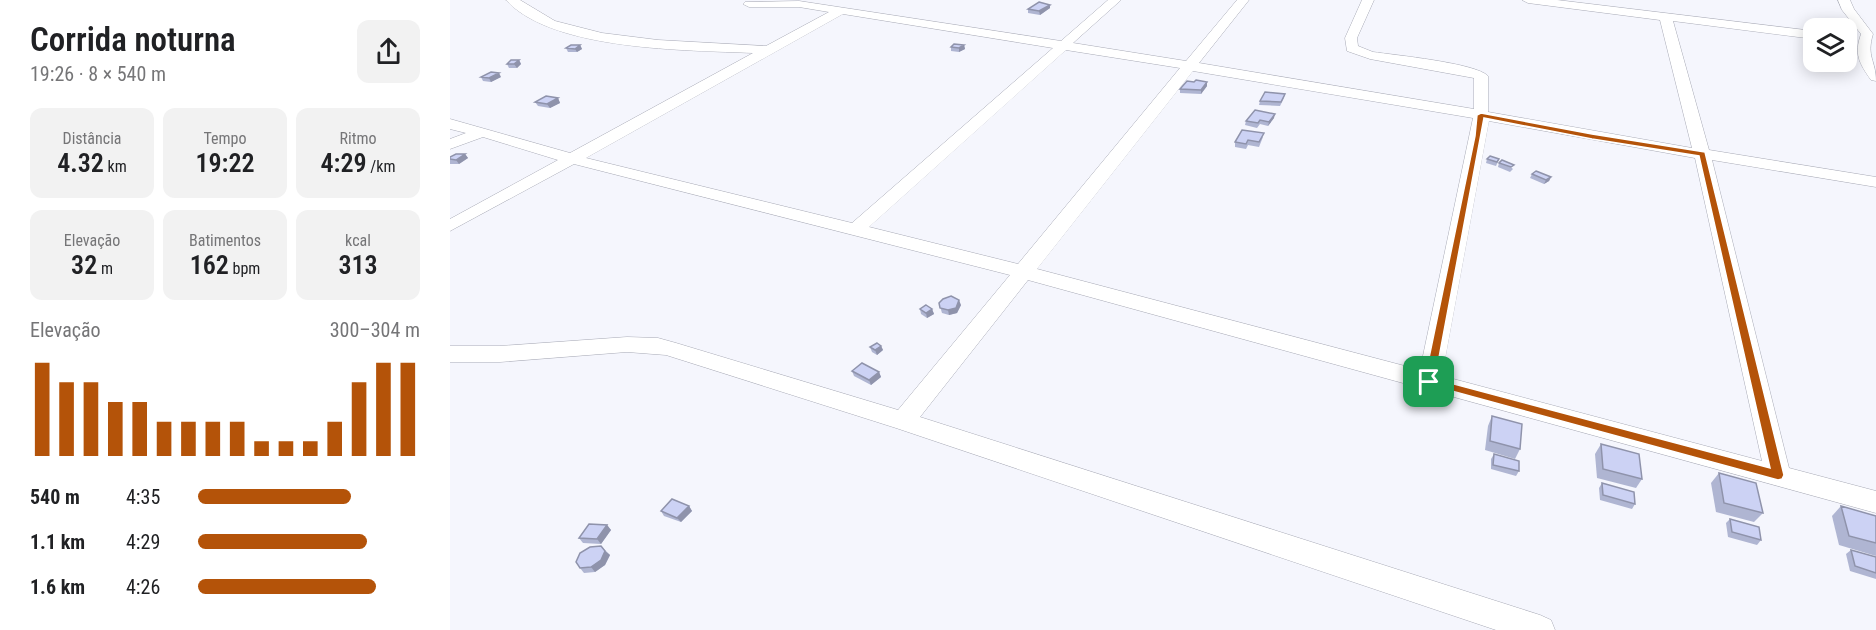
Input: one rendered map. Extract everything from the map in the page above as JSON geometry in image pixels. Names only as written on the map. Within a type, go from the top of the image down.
[{"type":"street","points":[[512,0],[550,24],[589,33],[656,42],[768,50]]},
{"type":"street","points":[[856,229],[1115,0]]},
{"type":"street","points":[[903,421],[1243,0]]},
{"type":"street","points":[[1368,0],[1351,38],[1352,48],[1370,55],[1466,71],[1480,76],[1480,130],[1429,382]]},
{"type":"street","points":[[1528,0],[1803,34]]},
{"type":"street","points":[[1844,0],[1849,12],[1863,26],[1867,34],[1861,47],[1863,59],[1876,77]]},
{"type":"street","points":[[749,4],[799,4],[842,10],[1190,66],[1592,136],[1876,182]]},
{"type":"street","points":[[450,226],[842,10]]},
{"type":"street","points":[[1665,16],[1702,154],[1778,475]]},
{"type":"street","points":[[450,124],[572,159],[1024,272],[1876,502]]},
{"type":"street","points":[[450,144],[483,132]]},
{"type":"street","points":[[450,354],[505,353],[648,343],[903,421],[1540,630]]},
{"type":"building","points":[[1039,2],[1050,5],[1039,11],[1028,9]]},
{"type":"building","points":[[954,44],[964,45],[959,48],[951,47]]},
{"type":"building","points":[[571,45],[580,45],[575,49],[566,48]]},
{"type":"building","points":[[511,60],[519,60],[514,64],[507,64]]},
{"type":"building","points":[[491,72],[499,73],[489,78],[481,77]]},
{"type":"building","points":[[1187,81],[1207,82],[1201,90],[1180,89]]},
{"type":"building","points":[[1265,92],[1285,94],[1281,102],[1260,101]]},
{"type":"building","points":[[546,96],[558,98],[547,104],[535,102]]},
{"type":"building","points":[[1255,110],[1275,114],[1269,122],[1246,121]]},
{"type":"building","points":[[1242,130],[1264,133],[1259,142],[1248,140],[1246,144],[1235,142]]},
{"type":"building","points":[[456,154],[465,154],[456,160],[450,159]]},
{"type":"building","points":[[1490,156],[1499,159],[1497,162],[1487,159]]},
{"type":"building","points":[[1502,160],[1514,165],[1511,167],[1499,163]]},
{"type":"building","points":[[1536,171],[1551,177],[1546,180],[1532,174]]},
{"type":"building","points":[[951,296],[959,300],[956,308],[948,310],[940,308],[939,303]]},
{"type":"building","points":[[926,305],[932,309],[926,313],[920,309]]},
{"type":"building","points":[[877,343],[881,346],[875,350],[870,347]]},
{"type":"building","points":[[862,363],[879,372],[869,380],[852,371]]},
{"type":"building","points":[[1492,416],[1522,424],[1520,449],[1490,441]]},
{"type":"building","points":[[1601,444],[1639,454],[1642,479],[1603,469]]},
{"type":"building","points":[[1494,454],[1519,461],[1519,471],[1493,465]]},
{"type":"building","points":[[1719,473],[1756,483],[1763,513],[1724,503]]},
{"type":"building","points":[[1602,483],[1634,492],[1635,504],[1603,495]]},
{"type":"building","points":[[672,499],[689,506],[677,518],[661,511]]},
{"type":"building","points":[[1841,506],[1876,516],[1876,543],[1849,536]]},
{"type":"building","points":[[1730,519],[1759,527],[1761,540],[1732,532]]},
{"type":"building","points":[[589,524],[607,525],[597,539],[579,538]]},
{"type":"building","points":[[601,546],[605,551],[601,560],[591,567],[580,568],[576,562],[580,553],[590,547]]},
{"type":"building","points":[[1851,550],[1876,557],[1876,573],[1855,566]]},
{"type":"route","points":[[1481,115],[1702,154],[1778,475],[1708,457],[1429,382],[1479,136],[1481,115]]}]
